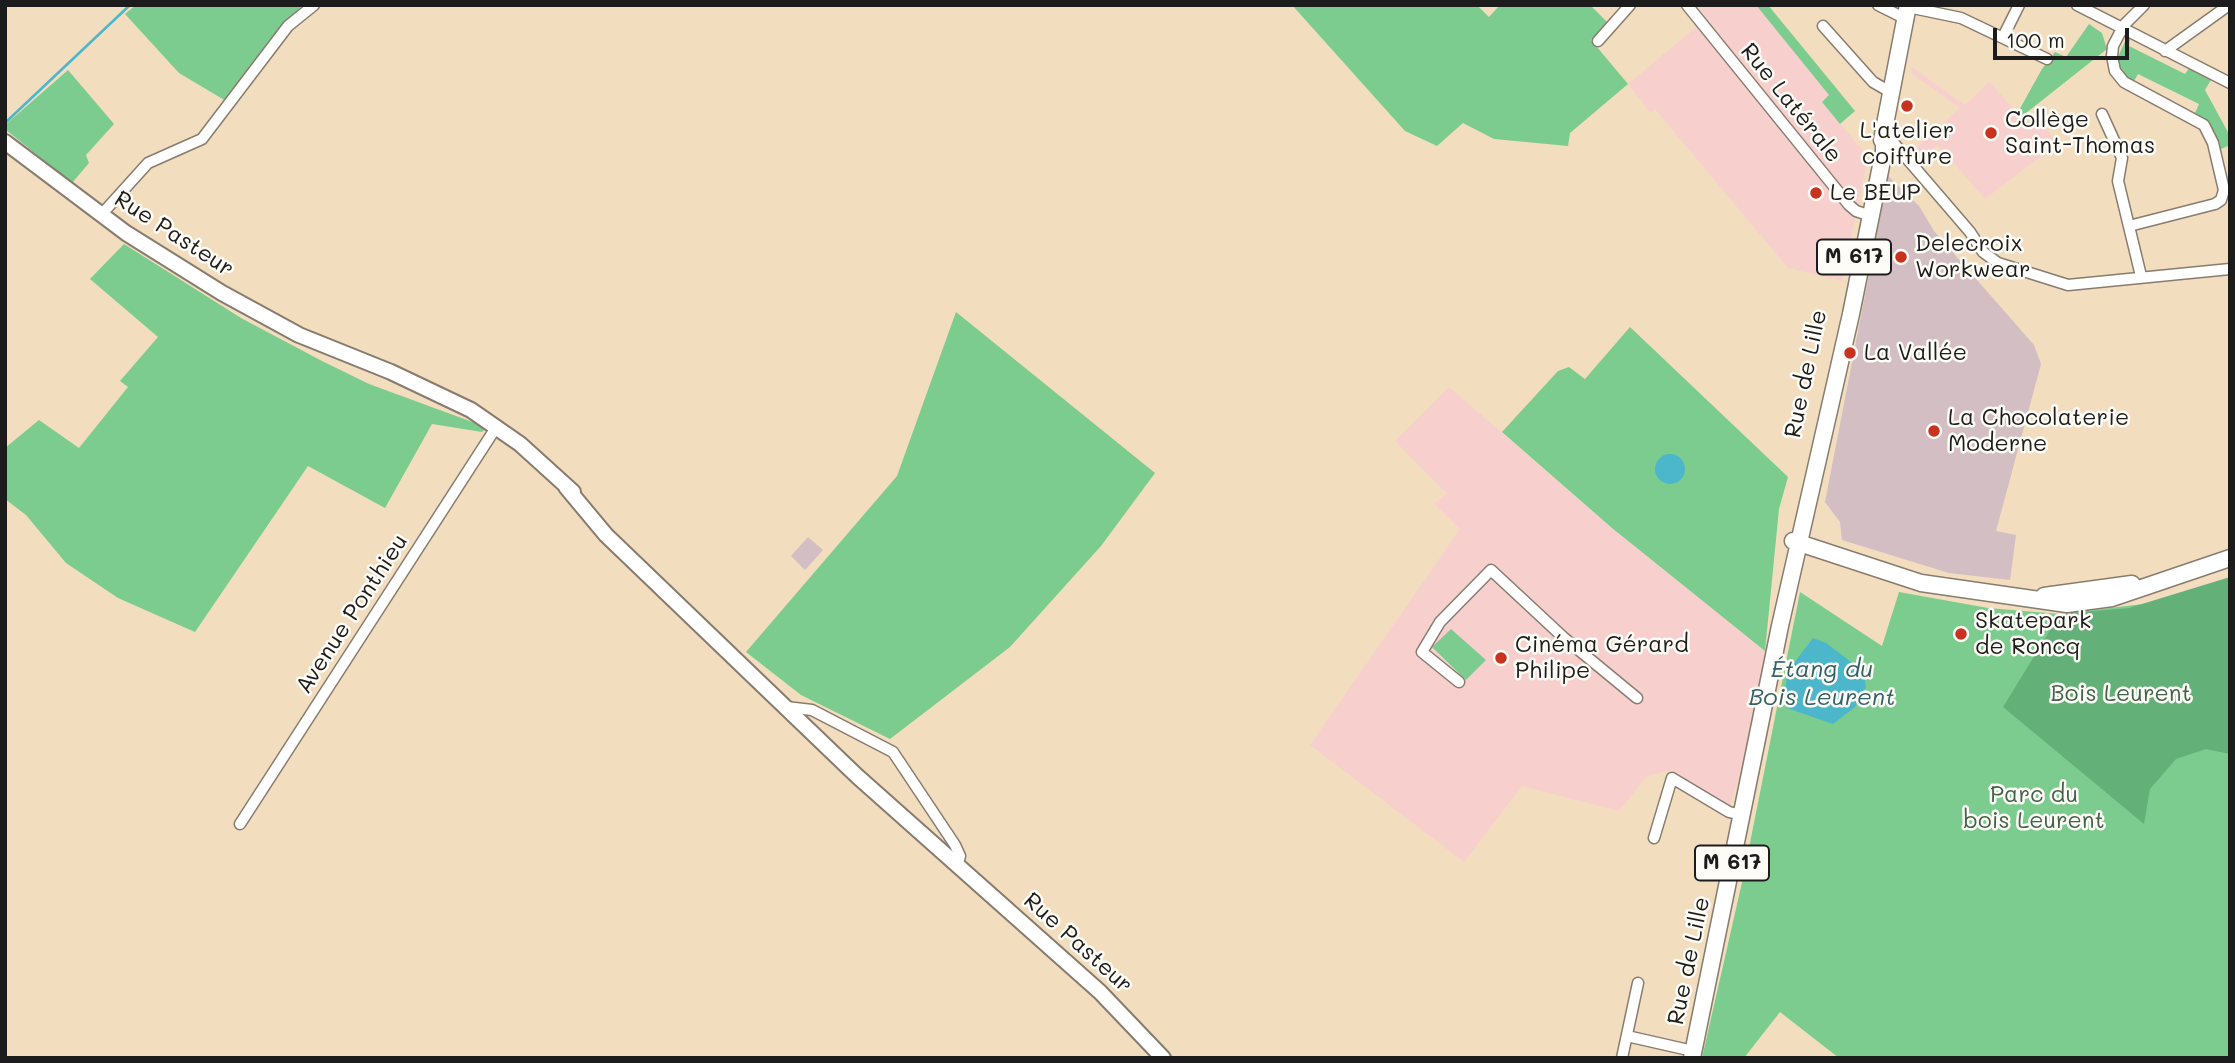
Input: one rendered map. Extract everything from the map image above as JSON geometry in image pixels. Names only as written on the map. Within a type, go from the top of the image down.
[{"type":"main road","name":"Rue de Lille","points":[[1692,1054],[1796,542],[1911,11]]},
{"type":"main road","name":"Rue Pasteur","points":[[5,142],[101,215],[197,279],[370,372],[419,385],[463,405],[497,426],[608,523],[650,574],[786,707],[957,867],[1100,992],[1163,1058]]},
{"type":"main road","points":[[1796,542],[1903,579],[2001,596],[2042,596],[2159,580],[2230,558]]},
{"type":"street","points":[[101,215],[148,163],[202,139],[288,26],[314,5]]},
{"type":"street","points":[[1598,41],[1630,5]]},
{"type":"street","name":"Rue Latérale","points":[[1686,5],[1832,185],[1852,208],[1867,215]]},
{"type":"street","points":[[1878,5],[1961,18],[2047,59]]},
{"type":"street","points":[[2003,37],[2019,5]]},
{"type":"street","points":[[2077,5],[2121,30],[2230,83]]},
{"type":"street","points":[[2129,226],[2218,202],[2224,190],[2211,138],[2204,125],[2118,76],[2112,56],[2121,30],[2144,5]]},
{"type":"street","points":[[2165,51],[2229,5]]},
{"type":"street","points":[[1823,26],[1873,82],[1892,93]]},
{"type":"street","points":[[2102,114],[2122,158],[2118,177],[2141,276]]},
{"type":"street","points":[[1884,132],[1993,261],[2063,285],[2230,269]]},
{"type":"street","name":"Avenue Ponthieu","points":[[240,824],[497,426]]},
{"type":"street","points":[[1459,682],[1422,652],[1440,622],[1491,570],[1563,637],[1637,698]]},
{"type":"street","points":[[786,707],[812,710],[892,752],[955,845],[960,856],[957,867]]},
{"type":"street","points":[[1654,838],[1672,778],[1729,812],[1742,815]]},
{"type":"street","points":[[1622,1058],[1638,984]]},
{"type":"street","points":[[1627,1036],[1692,1054]]},
{"type":"shaded area","points":[[1703,5],[1756,5],[1830,95],[1822,102],[1868,157],[1842,281],[1788,268],[1655,109],[1650,112],[1628,84],[1707,18],[1699,8]]},
{"type":"shaded area","name":"Collège Saint-Thomas","points":[[1912,67],[1965,105],[1989,82],[2031,127],[2039,121],[2058,143],[1985,199],[1938,145],[1916,163],[1909,154],[1960,108],[1911,73]]},
{"type":"shaded area","points":[[1888,176],[1919,206],[1934,231],[2034,345],[2041,364],[1996,531],[2016,535],[2010,580],[1949,573],[1842,540],[1840,522],[1825,502]]},
{"type":"shaded area","points":[[1449,387],[1612,528],[1765,651],[1752,729],[1730,807],[1671,770],[1647,776],[1619,811],[1522,786],[1464,862],[1310,745],[1460,529],[1434,504],[1447,494],[1395,441]]},
{"type":"shaded area","points":[[808,537],[823,550],[805,570],[791,556]]},
{"type":"green space","points":[[136,5],[302,5],[226,101],[179,73],[125,14]]},
{"type":"green space","points":[[1292,5],[1477,5],[1489,17],[1500,5],[1590,5],[1607,22],[1591,40],[1628,84],[1570,133],[1568,146],[1494,139],[1463,123],[1437,146],[1405,131]]},
{"type":"green space","points":[[1756,5],[1768,5],[1855,111],[1840,124],[1822,102],[1829,95]]},
{"type":"green space","points":[[2089,24],[2102,33],[2107,49],[2021,117],[2017,114],[2042,69],[2055,52],[2066,57]]},
{"type":"green space","points":[[2127,37],[2130,38],[2129,46],[2185,74],[2190,67],[2212,78],[2205,90],[2230,136],[2230,145],[2219,150],[2210,125],[2195,113],[2199,104],[2138,74],[2134,81],[2123,76],[2116,61]]},
{"type":"green space","points":[[68,70],[114,124],[86,155],[89,163],[72,183],[5,129],[5,125]]},
{"type":"green space","points":[[124,244],[241,318],[322,361],[369,384],[486,427],[482,432],[432,424],[385,508],[308,466],[195,632],[118,598],[66,563],[26,515],[5,499],[5,448],[39,420],[79,448],[128,387],[120,381],[158,337],[90,279]]},
{"type":"green space","points":[[956,312],[1155,473],[1101,546],[1010,647],[890,739],[801,695],[746,652],[897,476]]},
{"type":"green space","points":[[1630,327],[1788,477],[1779,509],[1765,651],[1612,528],[1502,432],[1558,371],[1569,367],[1585,379]]},
{"type":"green space","name":"Bois Leurent","points":[[2230,577],[2230,754],[2206,749],[2176,759],[2150,789],[2144,824],[2003,707],[2060,614],[2129,608]]},
{"type":"green space","name":"Parc du bois Leurent","points":[[1800,592],[1882,646],[1899,592],[1988,608],[2060,614],[2218,595],[2230,622],[2230,1058],[1839,1058],[1780,1012],[1744,1058],[1702,1058],[1743,878]]},
{"type":"green space","points":[[1451,629],[1486,660],[1466,680],[1432,647]]},
{"type":"water","points":[[1670,454],[1681,458],[1685,469],[1681,480],[1670,484],[1659,480],[1655,469],[1659,458]]},
{"type":"water","name":"Étang du Bois Leurent","points":[[1813,638],[1826,643],[1863,671],[1866,687],[1855,707],[1833,724],[1787,708],[1784,697],[1788,671]]},
{"type":"waterway","points":[[5,123],[130,5]]},
{"type":"place","name":"L'atelier coiffure","points":[[1907,106]]},
{"type":"place","name":"Collège Saint-Thomas","points":[[1991,133]]},
{"type":"place","name":"Le BEUP","points":[[1816,193]]},
{"type":"place","name":"Delecroix Workwear","points":[[1901,257]]},
{"type":"place","name":"La Vallée","points":[[1850,353]]},
{"type":"place","name":"La Chocolaterie Moderne","points":[[1934,431]]},
{"type":"place","name":"Skatepark de Roncq","points":[[1961,634]]},
{"type":"place","name":"Cinéma Gérard Philipe","points":[[1501,658]]}]
